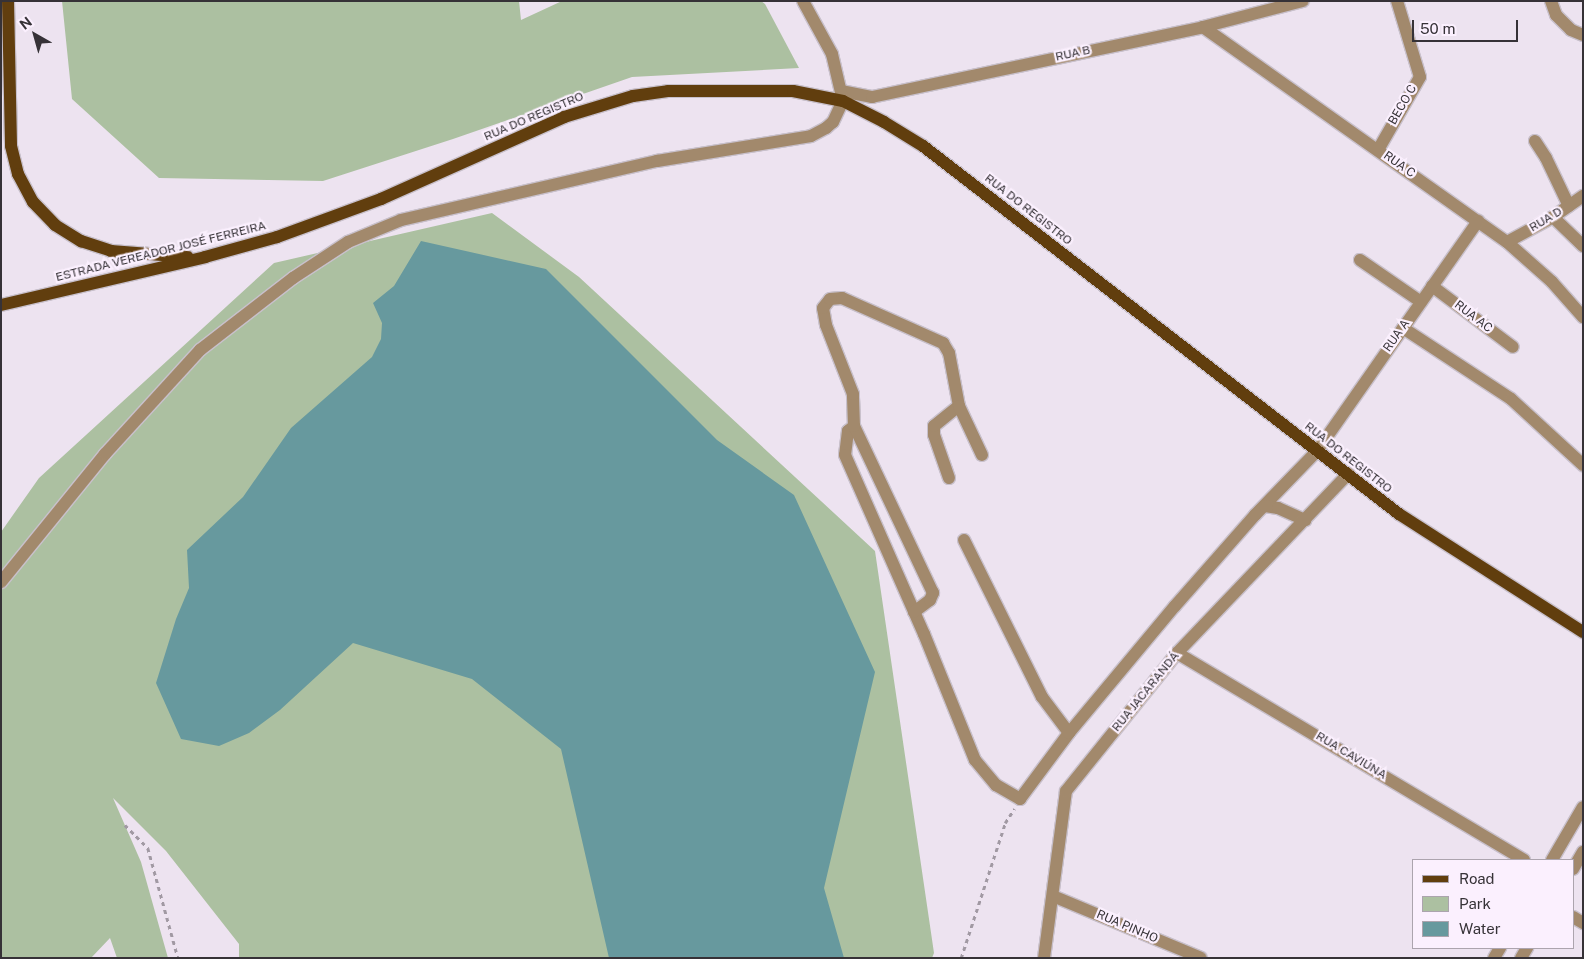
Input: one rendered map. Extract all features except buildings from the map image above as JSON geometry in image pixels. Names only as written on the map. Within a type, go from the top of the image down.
[{"type":"main road","points":[[8,1],[11,146],[18,174],[33,202],[49,220],[67,234],[111,251],[144,255],[205,257]]},
{"type":"main road","name":"RUA DO REGISTRO","points":[[381,199],[564,116],[633,96],[668,91],[793,91],[842,96],[923,146],[1399,514],[1583,632]]},
{"type":"main road","name":"ESTRADA VEREADOR JOSÉ FERREIRA","points":[[1,305],[205,257],[277,237],[381,199]]},
{"type":"street","points":[[1,582],[104,454],[200,350],[293,278],[348,242],[402,220],[553,184],[657,162],[811,136],[834,122],[842,96],[832,54],[804,1]]},
{"type":"street","name":"RUA B","points":[[842,96],[872,96],[1203,27],[1304,1]]},
{"type":"street","name":"BECO C","points":[[1378,150],[1420,77],[1397,1]]},
{"type":"street","points":[[1551,1],[1556,15],[1571,30],[1583,35]]},
{"type":"street","name":"RUA C","points":[[1203,27],[1508,242],[1552,282],[1583,317]]},
{"type":"street","points":[[1535,141],[1546,158],[1569,206]]},
{"type":"street","name":"RUA D","points":[[1508,242],[1553,217],[1583,196]]},
{"type":"street","points":[[1553,217],[1583,246]]},
{"type":"street","name":"RUA A","points":[[1020,799],[1069,733],[1175,606],[1317,451],[1478,221]]},
{"type":"street","points":[[1360,260],[1421,302]]},
{"type":"street","name":"RUA AC","points":[[1432,286],[1514,347]]},
{"type":"street","points":[[914,612],[930,600],[933,593],[854,426],[853,394],[826,325],[823,308],[830,299],[842,298],[943,343],[949,353],[959,406],[982,455]]},
{"type":"street","points":[[1403,328],[1511,399],[1583,465]]},
{"type":"street","points":[[949,478],[934,435],[934,426],[959,406]]},
{"type":"street","points":[[854,426],[848,431],[845,455],[914,612],[975,760],[996,785],[1020,799]]},
{"type":"street","name":"RUA JACARANDÁ","points":[[1044,958],[1066,791],[1177,653],[1348,474]]},
{"type":"street","points":[[1265,506],[1278,508],[1305,520]]},
{"type":"street","points":[[964,540],[1042,697],[1069,733]]},
{"type":"street","name":"RUA CAVIÚNA","points":[[1177,653],[1522,859]]},
{"type":"street","points":[[1553,859],[1583,807]]},
{"type":"street","points":[[1574,867],[1583,852]]},
{"type":"street","name":"RUA PINHO","points":[[1053,896],[1201,958]]},
{"type":"path","points":[[961,958],[1006,823],[1020,799]]},
{"type":"path","points":[[125,825],[148,848],[178,958]]},
{"type":"green space","points":[[62,1],[519,1],[521,20],[562,1],[761,1],[765,4],[799,68],[632,77],[453,139],[323,181],[159,178],[72,99]]},
{"type":"green space","points":[[492,213],[579,277],[875,551],[934,953],[932,958],[239,958],[239,944],[166,851],[113,798],[141,862],[168,958],[117,958],[110,938],[91,958],[1,958],[1,532],[39,478],[274,263]]},
{"type":"water","points":[[421,241],[546,269],[717,440],[794,495],[875,672],[824,888],[844,958],[609,958],[561,749],[472,679],[353,643],[280,710],[249,733],[219,746],[181,739],[156,683],[176,619],[189,588],[187,550],[243,497],[291,428],[372,357],[381,339],[382,323],[373,303],[394,286]]}]
